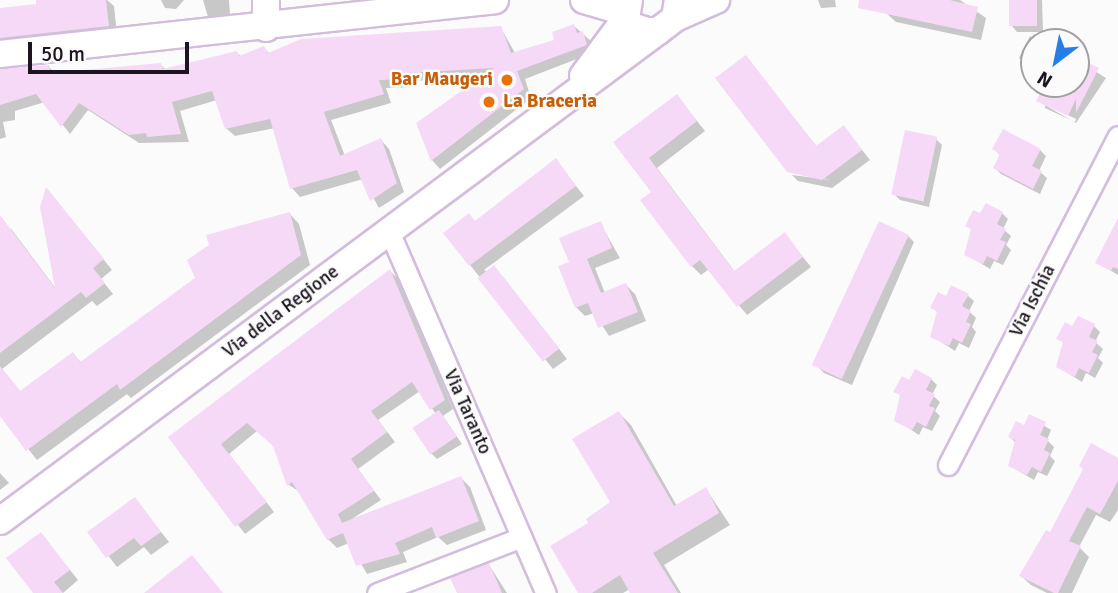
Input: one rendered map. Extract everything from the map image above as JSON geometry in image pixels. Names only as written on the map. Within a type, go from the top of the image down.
[{"type":"main road","points":[[266,0],[266,28]]},
{"type":"main road","points":[[0,54],[266,28],[495,0]]},
{"type":"main road","points":[[584,0],[627,10],[638,30],[716,0]]},
{"type":"main road","points":[[561,100],[602,56],[627,10]]},
{"type":"main road","points":[[561,100],[671,16]]},
{"type":"main road","name":"Via della Regione","points":[[0,521],[561,100]]},
{"type":"street","name":"Via Ischia","points":[[948,465],[1118,136]]},
{"type":"street","name":"Via Taranto","points":[[389,231],[546,593]]},
{"type":"street","points":[[377,593],[522,537]]},
{"type":"building","points":[[36,0],[106,0],[109,26],[0,38],[0,8],[36,4]]},
{"type":"building","points":[[859,0],[950,0],[978,7],[972,32],[858,8]]},
{"type":"building","points":[[1009,0],[1037,0],[1037,26],[1009,26]]},
{"type":"building","points":[[574,24],[577,33],[583,31],[587,45],[517,71],[524,89],[431,161],[416,123],[494,68],[407,73],[407,79],[379,80],[384,94],[324,112],[340,156],[381,138],[397,183],[370,201],[357,170],[290,189],[270,119],[225,129],[212,91],[172,102],[181,134],[147,137],[146,133],[129,135],[79,103],[61,127],[36,94],[0,105],[0,69],[49,65],[50,73],[161,63],[163,69],[237,51],[239,56],[264,46],[268,53],[301,39],[501,26],[511,53],[554,40],[552,32]]},
{"type":"building","points":[[746,55],[816,146],[844,125],[862,150],[822,180],[787,172],[715,78]]},
{"type":"building","points":[[1090,64],[1099,68],[1090,86]]},
{"type":"building","points":[[677,94],[697,121],[649,158],[734,271],[785,232],[803,257],[737,307],[700,260],[691,267],[640,200],[651,192],[613,142]]},
{"type":"building","points":[[1038,98],[1084,98],[1076,113],[1076,99],[1068,116],[1036,101]]},
{"type":"building","points":[[1003,129],[1041,149],[1032,166],[1042,171],[1033,189],[993,168],[1000,154],[992,149]]},
{"type":"building","points":[[905,130],[937,137],[924,201],[891,195]]},
{"type":"building","points":[[556,158],[576,186],[469,266],[443,233],[469,213],[475,221]]},
{"type":"building","points":[[46,187],[104,259],[93,268],[105,283],[86,298],[81,292],[0,353],[0,215],[55,288],[40,207]]},
{"type":"building","points":[[986,203],[1003,212],[997,224],[1006,229],[1000,240],[1006,242],[997,261],[987,256],[983,264],[964,255],[971,229],[965,226],[973,210],[980,213]]},
{"type":"building","points":[[290,212],[301,255],[120,390],[117,384],[26,451],[0,416],[0,366],[20,391],[73,352],[80,362],[195,278],[187,260],[209,245],[206,235]]},
{"type":"building","points":[[1118,218],[1118,269],[1113,267],[1111,271],[1095,263]]},
{"type":"building","points":[[601,221],[612,248],[587,259],[601,293],[626,283],[638,312],[598,328],[588,303],[575,308],[558,266],[569,262],[559,238]]},
{"type":"building","points":[[879,221],[909,235],[842,379],[812,365]]},
{"type":"building","points":[[494,265],[559,349],[543,361],[477,278]]},
{"type":"building","points":[[390,269],[445,400],[430,410],[412,382],[371,411],[387,432],[351,459],[374,491],[338,514],[342,523],[461,476],[479,521],[436,538],[432,527],[395,543],[400,554],[356,566],[343,533],[327,540],[292,482],[287,486],[273,446],[247,423],[221,444],[267,502],[235,527],[168,437]]},
{"type":"building","points":[[951,285],[969,294],[962,306],[971,311],[966,322],[971,324],[962,343],[953,338],[949,346],[930,337],[937,311],[930,308],[938,292],[946,296]]},
{"type":"building","points":[[1078,316],[1095,324],[1089,337],[1098,341],[1092,352],[1098,355],[1089,373],[1079,368],[1075,377],[1056,367],[1063,342],[1056,339],[1065,322],[1072,326]]},
{"type":"building","points":[[915,369],[932,378],[926,390],[935,394],[929,406],[935,408],[926,427],[917,422],[912,430],[894,421],[900,395],[893,392],[902,376],[909,380]]},
{"type":"building","points":[[439,410],[457,437],[430,454],[412,428]]},
{"type":"building","points":[[619,411],[674,506],[706,487],[719,513],[653,553],[678,593],[630,593],[620,575],[592,593],[578,593],[550,546],[588,523],[586,519],[610,502],[572,439]]},
{"type":"building","points":[[1029,414],[1046,422],[1040,435],[1049,439],[1044,450],[1050,453],[1041,472],[1032,467],[1027,475],[1008,466],[1015,440],[1008,437],[1016,421],[1024,425]]},
{"type":"building","points":[[1091,443],[1118,458],[1118,481],[1100,514],[1087,507],[1069,541],[1081,546],[1058,593],[1054,593],[1019,576],[1046,530],[1050,532],[1083,469],[1079,466]]},
{"type":"building","points":[[135,497],[161,532],[141,546],[134,538],[106,558],[87,532]]},
{"type":"building","points":[[41,532],[70,570],[54,582],[63,593],[33,593],[6,558]]},
{"type":"building","points":[[192,555],[223,593],[144,593]]},
{"type":"building","points":[[489,563],[502,593],[457,593],[450,578]]},
{"type":"place","name":"Bar Maugeri","points":[[507,80]]},
{"type":"place","name":"La Braceria","points":[[489,102]]}]
